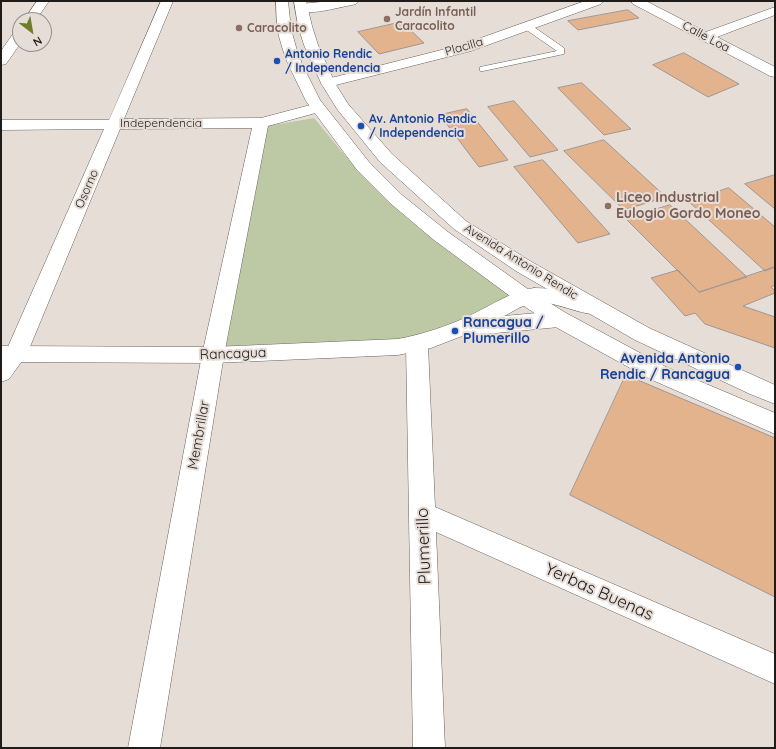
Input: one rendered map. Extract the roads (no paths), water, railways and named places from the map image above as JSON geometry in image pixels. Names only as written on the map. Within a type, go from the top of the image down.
[{"type":"street","points":[[35,12],[43,1]]},
{"type":"street","name":"Osorno","points":[[1,373],[8,354],[115,124],[168,1]]},
{"type":"street","name":"Avenida Antonio Rendic","points":[[282,1],[284,29],[289,47],[303,82],[318,108],[363,166],[396,199],[441,236],[525,297],[559,319],[658,373],[775,424]]},
{"type":"street","points":[[301,4],[312,8],[352,1]]},
{"type":"street","name":"Placilla","points":[[328,83],[466,48],[597,1]]},
{"type":"street","name":"Calle Loa","points":[[637,1],[775,74]]},
{"type":"street","name":"Avenida Antonio Rendic","points":[[301,4],[311,45],[328,83],[342,106],[386,158],[460,225],[523,266],[669,347],[775,395]]},
{"type":"street","points":[[705,37],[775,11]]},
{"type":"street","points":[[1,62],[12,46]]},
{"type":"street","name":"Independencia","points":[[1,125],[261,123],[318,108]]},
{"type":"street","name":"Membrillar","points":[[144,748],[214,355],[261,123]]},
{"type":"street","name":"Avenida Antonio Rendic","points":[[525,297],[535,295],[550,296],[597,308]]},
{"type":"street","name":"Rancagua","points":[[8,354],[214,355],[417,345],[462,328],[525,297]]},
{"type":"street","name":"Rancagua","points":[[462,328],[559,319]]},
{"type":"street","name":"Plumerillo","points":[[417,345],[429,748]]},
{"type":"street","name":"Yerbas Buenas","points":[[423,514],[775,669]]},
{"type":"lane","points":[[483,69],[561,52],[561,50],[528,27]]},
{"type":"place","name":"Jardín Infantil Caracolito","points":[[387,19]]},
{"type":"place","name":"Caracolito","points":[[239,28]]},
{"type":"place","name":"Antonio Rendic / Independencia","points":[[277,61]]},
{"type":"place","name":"Av. Antonio Rendic / Independencia","points":[[361,126]]},
{"type":"place","name":"Liceo Industrial Eulogio Gordo Moneo","points":[[608,206]]},
{"type":"place","name":"Rancagua / Plumerillo","points":[[455,331]]},
{"type":"place","name":"Avenida Antonio Rendic / Rancagua","points":[[738,367]]}]
